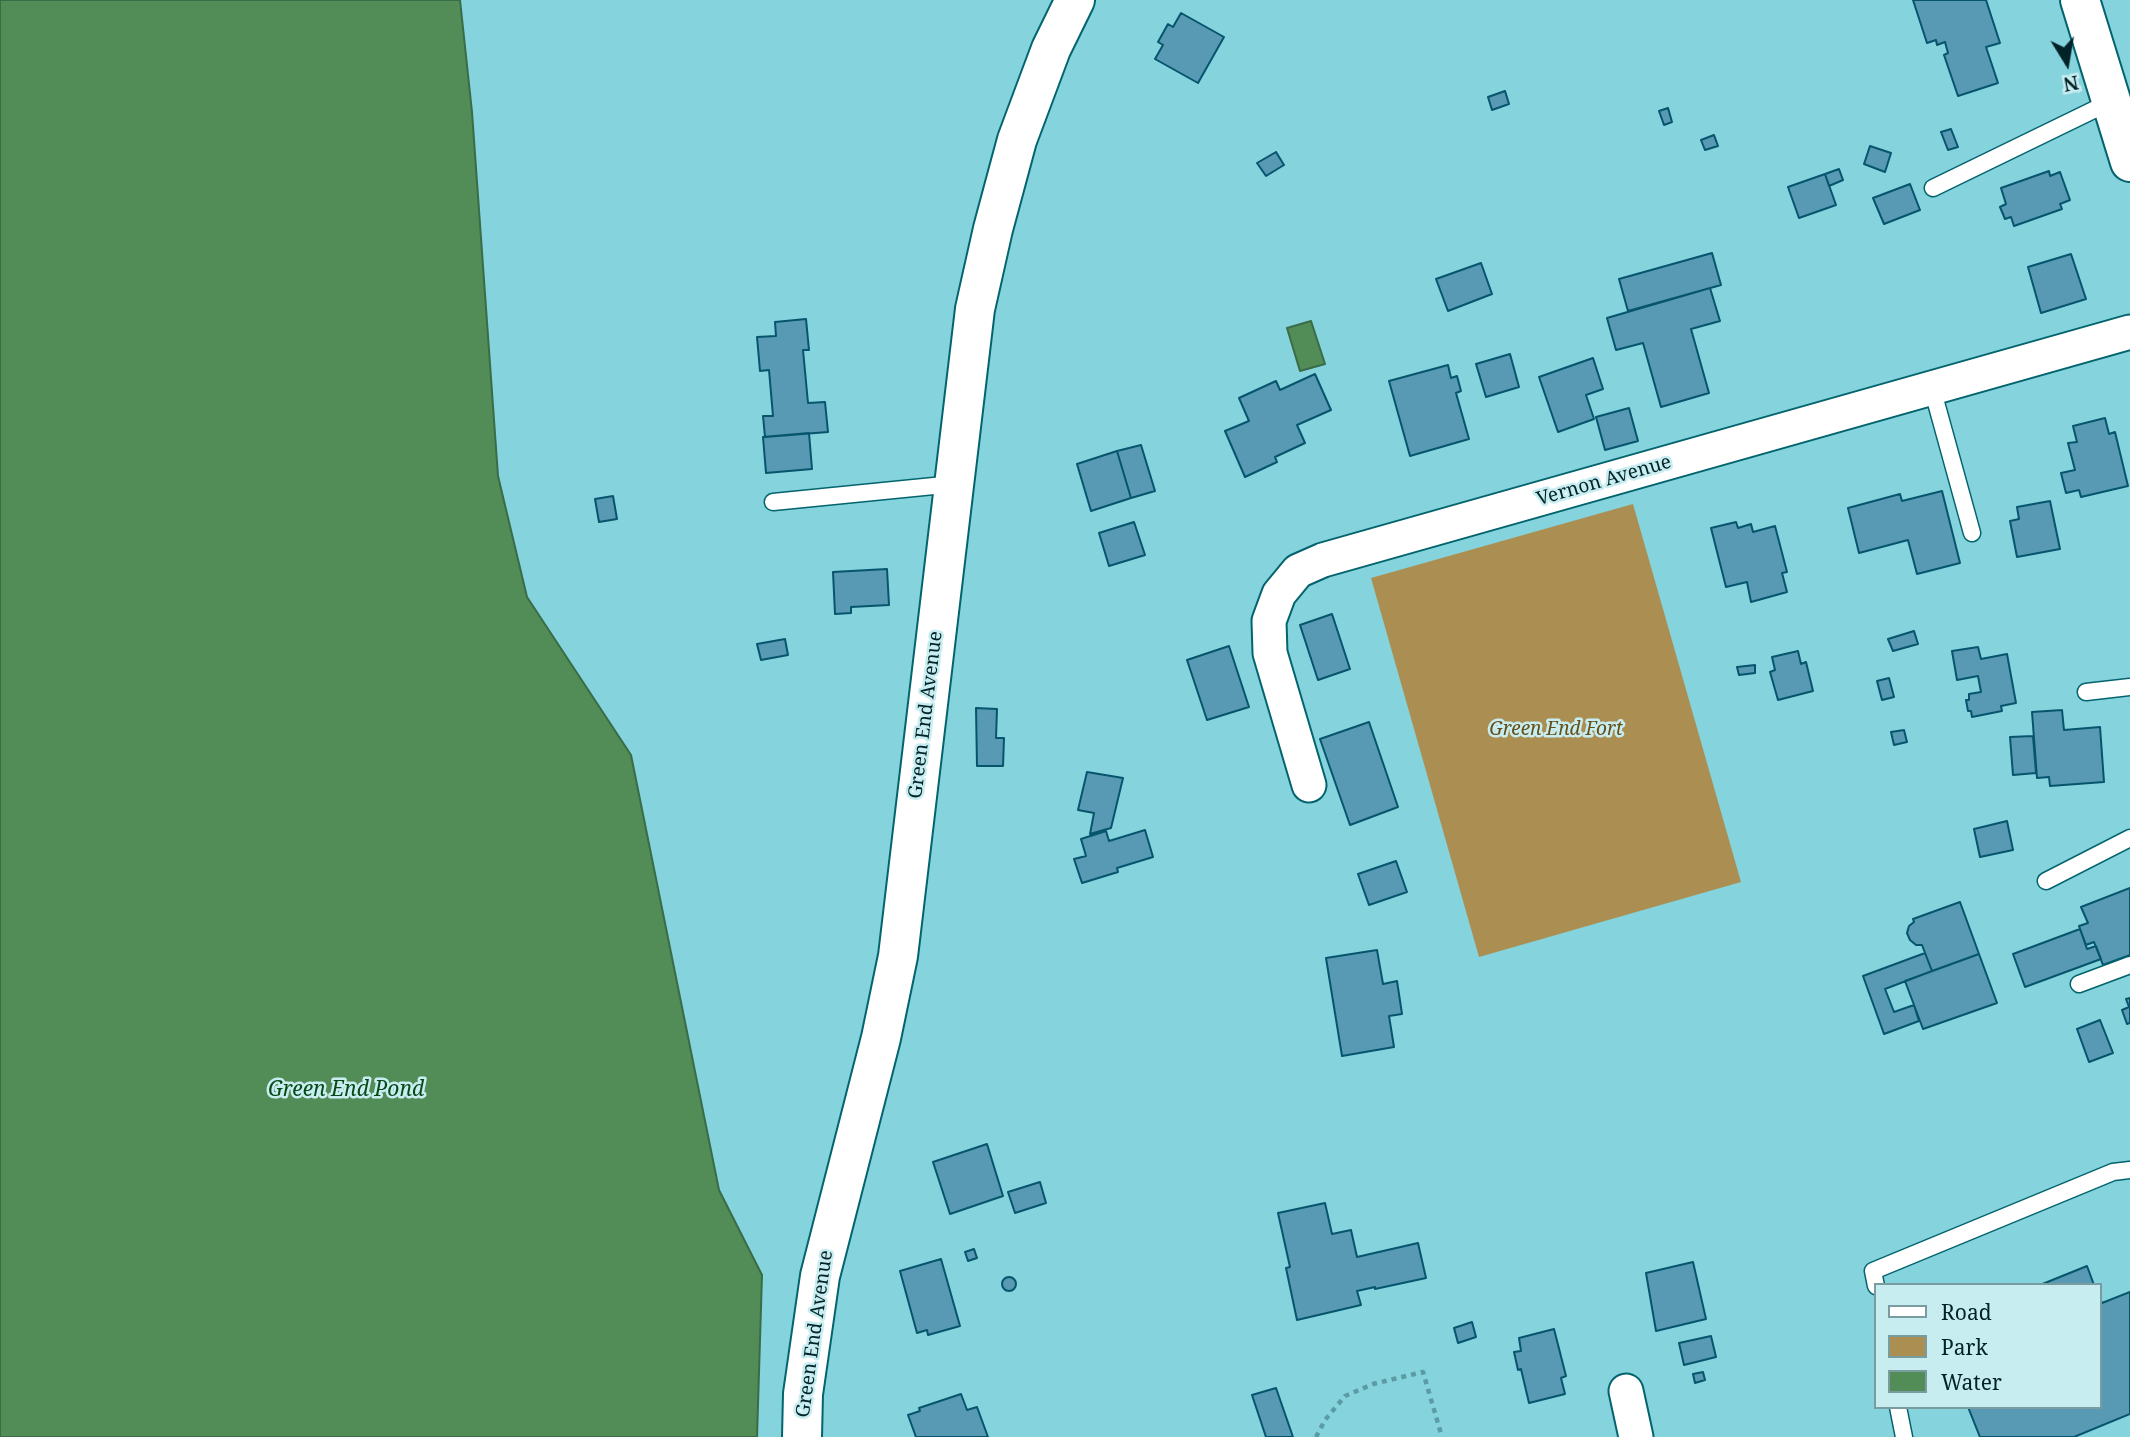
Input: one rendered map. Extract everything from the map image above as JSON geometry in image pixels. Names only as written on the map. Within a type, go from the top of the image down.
[{"type":"street","name":"Green End Avenue","points":[[802,1437],[803,1394],[820,1276],[881,1038],[898,956],[975,309],[1017,140],[1051,49],[1075,0]]},
{"type":"street","points":[[2080,0],[2130,162]]},
{"type":"street","name":"Vernon Avenue","points":[[1309,785],[1270,653],[1269,621],[1279,594],[1298,571],[1323,560],[2130,332]]},
{"type":"street","points":[[1626,1391],[1636,1437]]},
{"type":"lane","points":[[1933,188],[2112,101]]},
{"type":"lane","points":[[1932,388],[1972,533]]},
{"type":"lane","points":[[773,502],[954,484]]},
{"type":"lane","points":[[2087,692],[2130,687]]},
{"type":"lane","points":[[2046,881],[2130,838]]},
{"type":"lane","points":[[2079,984],[2130,965]]},
{"type":"lane","points":[[1875,1283],[1873,1271],[2113,1172],[2130,1170]]},
{"type":"lane","points":[[1898,1409],[1903,1437]]},
{"type":"path","points":[[1316,1437],[1325,1420],[1345,1396],[1373,1384],[1423,1372],[1442,1437]]},
{"type":"green space","name":"Green End Fort","points":[[1633,504],[1741,882],[1479,957],[1371,578]]},
{"type":"water","name":"Green End Pond","points":[[0,0],[460,0],[472,112],[498,476],[527,597],[631,755],[719,1190],[762,1275],[757,1437],[0,1437]]},
{"type":"water","points":[[1311,321],[1325,364],[1300,371],[1287,328]]},
{"type":"building","points":[[1913,0],[1986,0],[2000,43],[1986,47],[1998,83],[1958,96],[1944,55],[1948,53],[1945,42],[1937,45],[1936,40],[1927,43]]},
{"type":"building","points":[[1181,13],[1224,37],[1198,83],[1155,59],[1163,45],[1158,42],[1168,24],[1173,27]]},
{"type":"building","points":[[1505,91],[1509,104],[1492,110],[1488,97]]},
{"type":"building","points":[[1668,108],[1672,122],[1664,125],[1659,111]]},
{"type":"building","points":[[1951,129],[1958,147],[1948,150],[1941,132]]},
{"type":"building","points":[[1714,135],[1718,146],[1705,150],[1701,140]]},
{"type":"building","points":[[1870,146],[1891,153],[1885,172],[1864,164]]},
{"type":"building","points":[[1276,152],[1284,165],[1266,176],[1257,163]]},
{"type":"building","points":[[1839,169],[1843,180],[1829,186],[1825,174]]},
{"type":"building","points":[[2049,171],[2050,176],[2060,172],[2070,200],[2060,204],[2062,209],[2014,226],[2011,217],[2005,219],[2000,207],[2006,204],[2001,188]]},
{"type":"building","points":[[1825,174],[1836,205],[1799,218],[1788,187]]},
{"type":"building","points":[[1910,184],[1920,210],[1884,224],[1873,198]]},
{"type":"building","points":[[1712,253],[1721,285],[1628,311],[1619,279]]},
{"type":"building","points":[[2071,254],[2086,299],[2041,313],[2028,267]]},
{"type":"building","points":[[1481,263],[1492,294],[1448,311],[1436,279]]},
{"type":"building","points":[[1710,288],[1720,321],[1691,329],[1709,393],[1661,407],[1643,343],[1616,350],[1607,318]]},
{"type":"building","points":[[806,319],[809,350],[803,350],[808,403],[825,402],[828,432],[765,437],[763,416],[773,416],[769,370],[760,371],[757,337],[776,336],[775,322]]},
{"type":"building","points":[[1510,354],[1519,387],[1486,397],[1476,364]]},
{"type":"building","points":[[1593,358],[1603,389],[1586,395],[1594,419],[1558,432],[1539,377]]},
{"type":"building","points":[[1448,365],[1451,378],[1457,376],[1461,391],[1456,393],[1469,439],[1410,456],[1389,381]]},
{"type":"building","points":[[1315,374],[1331,410],[1297,425],[1305,443],[1275,457],[1277,462],[1245,477],[1225,431],[1249,421],[1239,398],[1276,381],[1280,390]]},
{"type":"building","points":[[1629,408],[1638,441],[1605,450],[1596,417]]},
{"type":"building","points":[[2105,418],[2109,434],[2115,432],[2128,486],[2081,497],[2079,490],[2066,493],[2061,473],[2075,470],[2068,443],[2077,442],[2073,426]]},
{"type":"building","points":[[809,433],[812,469],[766,473],[763,437]]},
{"type":"building","points":[[1141,445],[1155,491],[1131,498],[1117,451]]},
{"type":"building","points":[[1117,451],[1131,498],[1091,511],[1077,464]]},
{"type":"building","points":[[1942,491],[1960,563],[1917,574],[1908,540],[1859,553],[1848,508],[1900,494],[1902,501]]},
{"type":"building","points":[[613,496],[617,519],[599,522],[595,499]]},
{"type":"building","points":[[2050,501],[2060,549],[2017,557],[2010,521],[2019,519],[2017,507]]},
{"type":"building","points":[[1134,522],[1145,555],[1109,566],[1099,533]]},
{"type":"building","points":[[1736,522],[1738,528],[1751,524],[1753,532],[1775,526],[1787,572],[1782,573],[1787,592],[1751,602],[1747,582],[1726,587],[1711,528]]},
{"type":"building","points":[[887,569],[889,605],[851,607],[851,613],[835,614],[833,572]]},
{"type":"building","points":[[1332,614],[1350,669],[1318,680],[1300,625]]},
{"type":"building","points":[[1914,631],[1918,644],[1893,651],[1888,639]]},
{"type":"building","points":[[785,639],[788,655],[761,660],[757,644]]},
{"type":"building","points":[[1229,646],[1249,707],[1207,720],[1187,660]]},
{"type":"building","points":[[1978,647],[1981,659],[2007,654],[2016,703],[2001,706],[2002,711],[1972,717],[1966,700],[1969,700],[1969,694],[1981,692],[1978,676],[1957,680],[1952,651]]},
{"type":"building","points":[[1798,651],[1801,664],[1806,662],[1813,691],[1778,700],[1770,672],[1775,670],[1772,657]]},
{"type":"building","points":[[1755,665],[1755,673],[1739,675],[1737,667]]},
{"type":"building","points":[[1889,678],[1894,697],[1882,700],[1877,681]]},
{"type":"building","points":[[976,708],[997,709],[996,738],[1004,738],[1003,766],[977,766]]},
{"type":"building","points":[[2062,710],[2064,730],[2100,727],[2104,782],[2050,786],[2049,777],[2037,778],[2032,712]]},
{"type":"building","points":[[1369,722],[1398,807],[1350,825],[1320,739]]},
{"type":"building","points":[[1904,730],[1907,742],[1894,745],[1891,732]]},
{"type":"building","points":[[2033,736],[2036,773],[2013,775],[2010,737]]},
{"type":"building","points":[[1087,772],[1123,778],[1111,828],[1090,834],[1094,813],[1078,810]]},
{"type":"building","points":[[2007,821],[2013,850],[1980,857],[1974,829]]},
{"type":"building","points":[[1145,830],[1153,857],[1082,883],[1074,859],[1086,856],[1081,839],[1106,831],[1109,841]]},
{"type":"building","points":[[1396,861],[1407,892],[1369,905],[1358,874]]},
{"type":"building","points":[[2130,888],[2130,955],[2103,965],[2094,942],[2086,945],[2079,926],[2088,923],[2081,907]]},
{"type":"building","points":[[1960,902],[1979,954],[1932,971],[1922,945],[1916,945],[1910,940],[1907,933],[1909,926],[1914,922],[1913,919]]},
{"type":"building","points":[[2080,929],[2087,949],[2096,946],[2101,959],[2025,987],[2013,954]]},
{"type":"building","points":[[1377,950],[1383,984],[1397,981],[1402,1014],[1389,1016],[1394,1047],[1342,1056],[1326,958]]},
{"type":"building","points":[[1925,953],[1932,971],[1885,989],[1894,1012],[1914,1005],[1919,1021],[1884,1034],[1863,976]]},
{"type":"building","points":[[1979,954],[1997,1003],[1923,1029],[1905,981]]},
{"type":"building","points":[[2130,998],[2130,1023],[2127,1024],[2122,1010],[2129,1007],[2126,999]]},
{"type":"building","points":[[2100,1020],[2113,1053],[2089,1062],[2077,1029]]},
{"type":"building","points":[[987,1144],[1003,1196],[950,1214],[933,1162]]},
{"type":"building","points":[[1040,1182],[1046,1203],[1015,1213],[1008,1192]]},
{"type":"building","points":[[1325,1203],[1332,1234],[1351,1230],[1357,1257],[1418,1243],[1426,1278],[1357,1291],[1361,1305],[1297,1320],[1286,1268],[1290,1267],[1278,1213]]},
{"type":"building","points":[[974,1249],[977,1258],[968,1261],[965,1252]]},
{"type":"building","points":[[941,1259],[960,1326],[928,1335],[927,1330],[917,1333],[900,1271]]},
{"type":"building","points":[[1693,1262],[1706,1319],[1656,1331],[1646,1273]]},
{"type":"building","points":[[2087,1266],[2093,1283],[2045,1283]]},
{"type":"building","points":[[1006,1277],[1012,1277],[1016,1284],[1012,1291],[1006,1291],[1002,1287],[1002,1281]]},
{"type":"building","points":[[2130,1292],[2130,1414],[2074,1437],[1980,1437],[1969,1409],[2102,1409],[2102,1303]]},
{"type":"building","points":[[1472,1322],[1476,1337],[1458,1343],[1454,1328]]},
{"type":"building","points":[[1554,1329],[1566,1376],[1561,1378],[1565,1394],[1529,1403],[1514,1352],[1521,1351],[1519,1338]]},
{"type":"building","points":[[1711,1336],[1716,1357],[1684,1365],[1679,1343]]},
{"type":"building","points":[[1703,1372],[1705,1380],[1695,1383],[1693,1374]]},
{"type":"building","points":[[1276,1388],[1293,1437],[1266,1437],[1252,1395]]},
{"type":"building","points":[[961,1394],[967,1410],[977,1407],[988,1437],[916,1437],[908,1415],[920,1411],[919,1408]]}]
